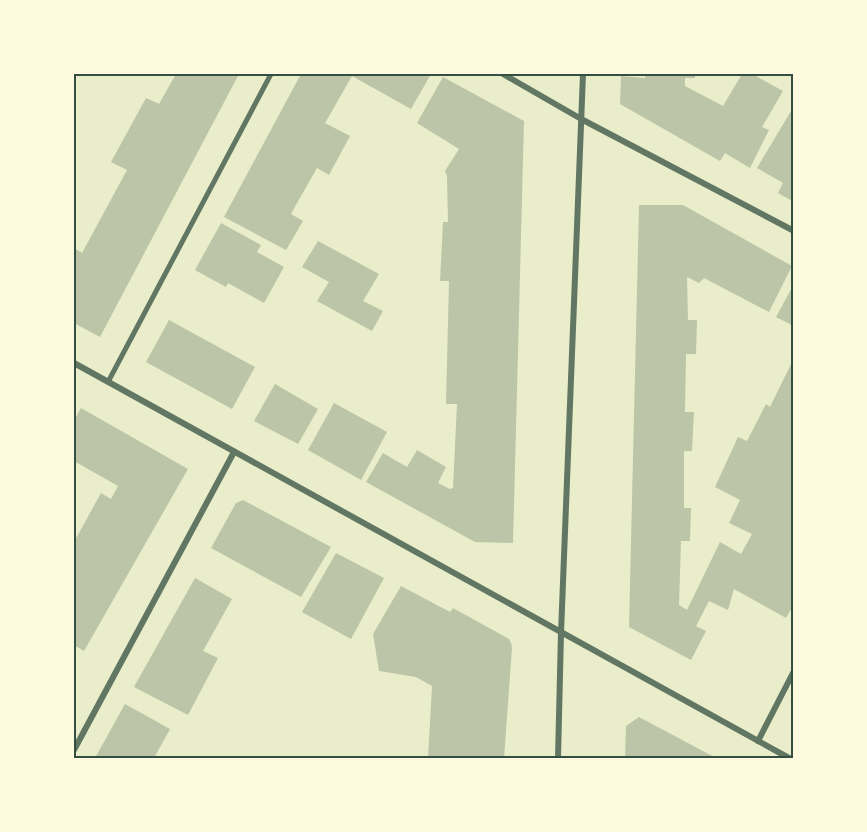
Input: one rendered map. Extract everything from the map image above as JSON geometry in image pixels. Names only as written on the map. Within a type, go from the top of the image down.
[{"type":"street","points":[[108,382],[271,74]]},
{"type":"street","points":[[503,74],[583,120],[794,231]]},
{"type":"street","points":[[558,759],[584,74]]},
{"type":"street","points":[[74,363],[789,759]]},
{"type":"street","points":[[74,750],[234,452]]},
{"type":"street","points":[[758,741],[794,671]]},
{"type":"building","points":[[176,74],[239,74],[100,337],[74,323],[74,248],[82,253],[127,170],[111,162],[146,98],[159,104]]},
{"type":"building","points":[[301,74],[431,74],[411,109],[352,76],[325,123],[350,136],[329,175],[317,168],[297,203],[291,214],[303,221],[286,250],[224,217]]},
{"type":"building","points":[[645,74],[695,74],[695,78],[685,78],[685,86],[723,106],[742,74],[752,74],[783,91],[762,127],[769,130],[750,168],[725,153],[720,161],[620,104],[621,76],[645,78]]},
{"type":"building","points":[[443,77],[524,121],[513,543],[475,542],[366,482],[383,453],[407,467],[417,450],[446,467],[438,483],[450,489],[453,488],[457,404],[446,404],[449,281],[440,281],[443,222],[448,222],[445,171],[459,149],[417,123]]},
{"type":"building","points":[[794,106],[794,202],[778,193],[783,183],[757,168]]},
{"type":"building","points":[[639,205],[683,205],[792,266],[769,312],[704,278],[699,283],[687,277],[688,320],[697,320],[696,354],[686,354],[685,412],[694,412],[692,451],[684,451],[684,508],[691,508],[690,541],[681,541],[679,605],[687,610],[720,542],[741,554],[752,534],[729,523],[740,500],[715,487],[738,437],[747,441],[766,404],[770,407],[794,358],[794,604],[786,618],[734,589],[728,610],[709,601],[696,626],[706,631],[691,660],[629,627]]},
{"type":"building","points":[[221,223],[261,245],[257,252],[284,267],[264,303],[228,283],[226,287],[195,270]]},
{"type":"building","points":[[318,241],[379,274],[363,301],[383,311],[372,331],[317,301],[329,282],[302,267]]},
{"type":"building","points":[[794,284],[794,326],[776,317]]},
{"type":"building","points":[[169,320],[255,367],[232,409],[146,362]]},
{"type":"building","points":[[275,384],[318,409],[298,444],[254,421]]},
{"type":"building","points":[[334,403],[387,432],[361,480],[308,450]]},
{"type":"building","points":[[81,408],[188,469],[84,651],[74,645],[74,542],[101,493],[111,499],[118,486],[74,461],[74,420]]},
{"type":"building","points":[[243,500],[331,547],[301,597],[211,548],[236,503]]},
{"type":"building","points":[[336,553],[384,578],[351,639],[302,612]]},
{"type":"building","points":[[195,578],[232,599],[203,651],[218,658],[188,715],[134,687]]},
{"type":"building","points":[[401,586],[450,612],[453,608],[509,639],[512,648],[504,758],[428,758],[432,686],[416,677],[379,671],[373,634]]},
{"type":"building","points":[[125,704],[170,729],[154,758],[95,758]]},
{"type":"building","points":[[639,717],[716,758],[625,758],[626,726]]}]
